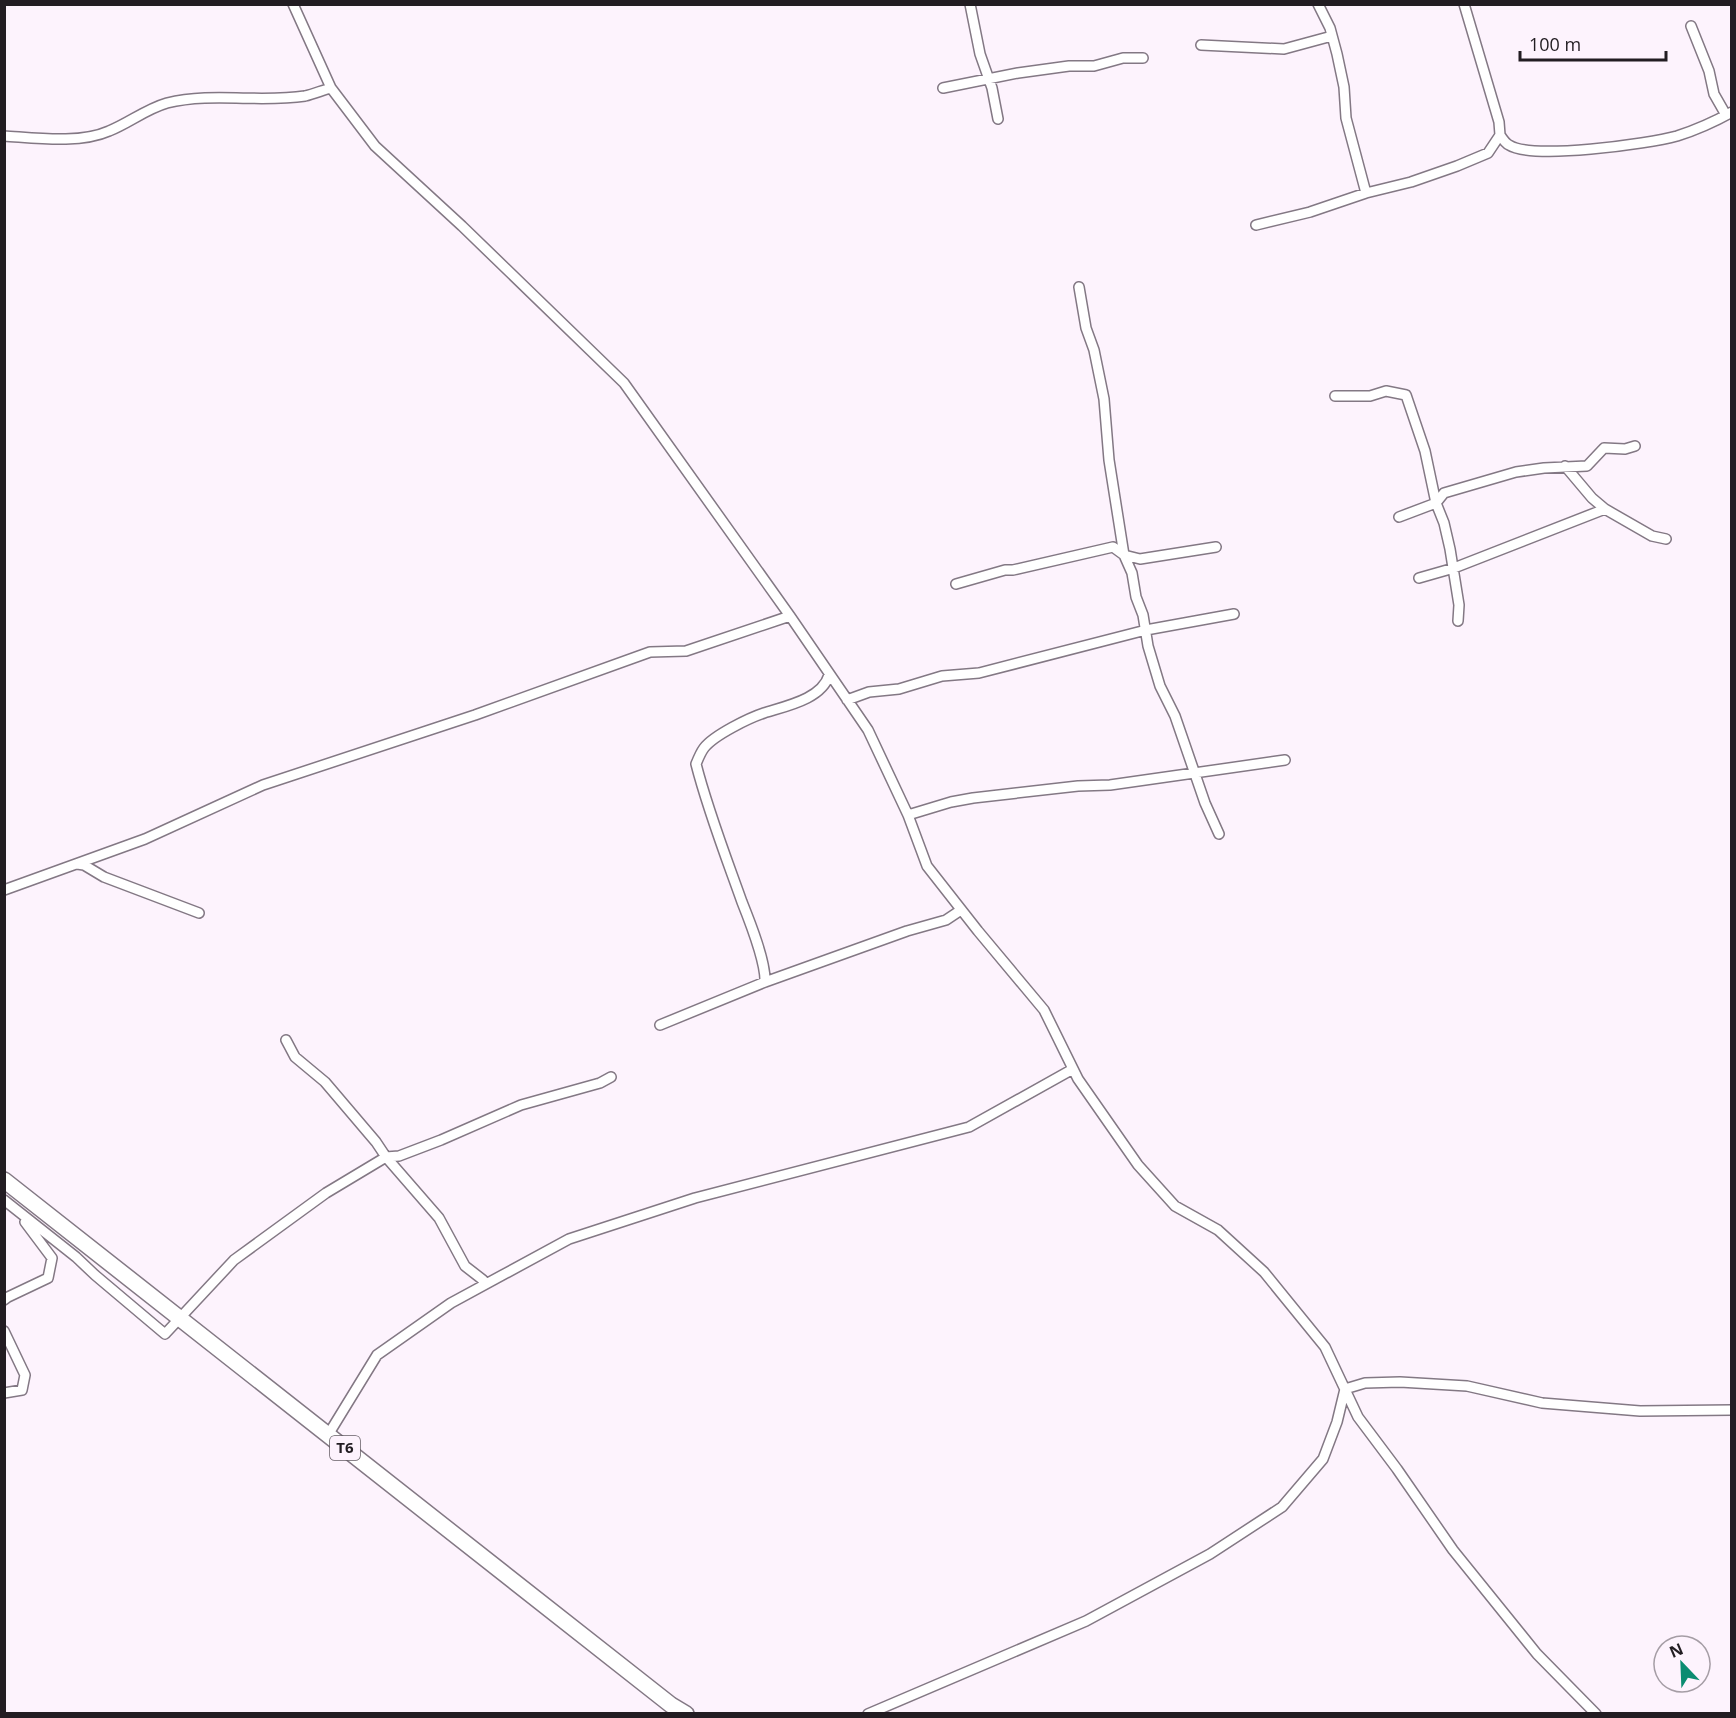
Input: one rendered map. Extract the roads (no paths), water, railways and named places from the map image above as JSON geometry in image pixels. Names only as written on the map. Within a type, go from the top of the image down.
[{"type":"highway","name":"T6","points":[[4,1180],[671,1705],[686,1713]]},
{"type":"street","points":[[294,4],[331,88],[375,146],[462,226],[624,383],[868,730],[908,815],[927,866],[1044,1010],[1073,1069],[1138,1165],[1175,1206],[1218,1230],[1264,1272],[1325,1347],[1358,1417],[1453,1550],[1537,1654],[1596,1713]]},
{"type":"street","points":[[970,4],[980,54],[998,119]]},
{"type":"street","points":[[1318,4],[1332,36],[1344,87],[1346,118],[1366,193]]},
{"type":"street","points":[[1464,4],[1493,100],[1500,135],[1509,146],[1543,152],[1630,145],[1675,136],[1703,127],[1729,114],[1714,94],[1709,71],[1691,26]]},
{"type":"street","points":[[1202,45],[1284,49],[1332,36]]},
{"type":"street","points":[[943,88],[1018,73],[1069,66],[1094,66],[1123,58],[1143,58]]},
{"type":"street","points":[[4,136],[44,139],[92,136],[110,131],[132,117],[166,104],[200,99],[306,96],[331,88]]},
{"type":"street","points":[[1256,225],[1310,212],[1366,193],[1411,182],[1488,153],[1500,135]]},
{"type":"street","points":[[1079,287],[1086,328],[1094,350],[1104,399],[1112,482],[1124,555],[1132,573],[1148,646],[1160,686],[1175,716],[1219,834]]},
{"type":"street","points":[[1335,396],[1370,396],[1386,391],[1406,395],[1425,452],[1436,503],[1444,523],[1454,568],[1459,605],[1458,621]]},
{"type":"street","points":[[1399,517],[1436,503],[1444,493],[1516,472],[1565,466],[1587,466],[1604,448],[1625,449],[1635,446]]},
{"type":"street","points":[[1565,466],[1592,498],[1605,509],[1653,536],[1666,539]]},
{"type":"street","points":[[1419,578],[1454,568],[1605,509]]},
{"type":"street","points":[[956,584],[1005,570],[1113,547],[1124,555],[1140,559],[1216,547]]},
{"type":"street","points":[[847,700],[869,692],[898,689],[942,676],[979,673],[1146,630],[1234,614]]},
{"type":"street","points":[[4,890],[145,839],[263,785],[475,715],[650,652],[686,651],[790,616]]},
{"type":"street","points":[[765,982],[765,973],[753,929],[704,794],[696,764],[704,747],[726,732],[762,713],[786,708],[815,693],[826,686],[829,675]]},
{"type":"street","points":[[908,815],[951,802],[974,798],[1078,786],[1110,785],[1194,771],[1215,771],[1285,760]]},
{"type":"street","points":[[77,864],[199,914]]},
{"type":"street","points":[[660,1025],[765,982],[907,931],[946,920],[961,910]]},
{"type":"street","points":[[286,1040],[296,1057],[325,1082],[439,1218],[465,1266],[483,1280]]},
{"type":"street","points":[[328,1435],[377,1355],[451,1303],[569,1239],[695,1198],[969,1127],[1073,1069]]},
{"type":"street","points":[[4,1200],[76,1257],[165,1334],[234,1260],[326,1193],[386,1157],[399,1156],[441,1140],[521,1105],[600,1083],[611,1077]]},
{"type":"street","points":[[4,1300],[48,1278],[52,1258],[16,1211]]},
{"type":"street","points":[[4,1331],[25,1375],[22,1390],[4,1393]]},
{"type":"street","points":[[1345,1389],[1365,1383],[1467,1386],[1542,1403],[1640,1410],[1731,1410]]},
{"type":"street","points":[[868,1713],[1086,1621],[1210,1554],[1282,1507],[1323,1459],[1337,1422],[1345,1389]]}]
